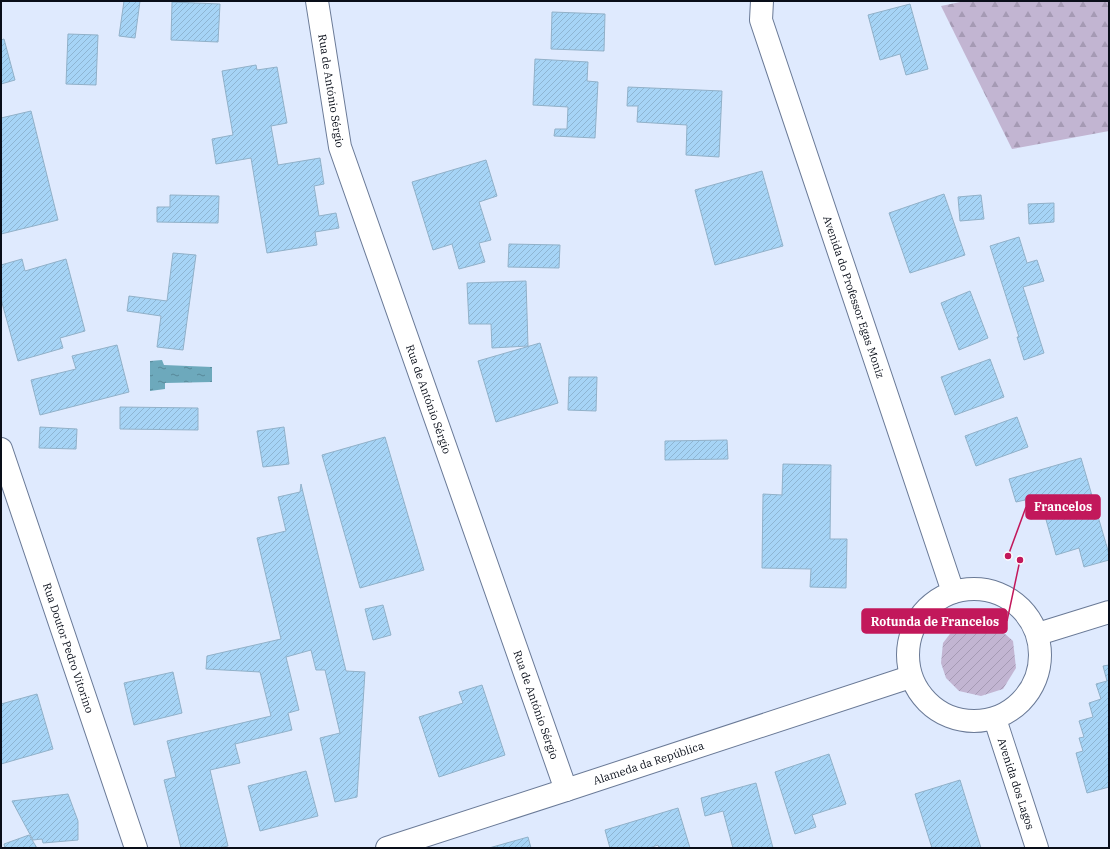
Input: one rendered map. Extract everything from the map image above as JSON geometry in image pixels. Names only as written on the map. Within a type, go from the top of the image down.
[{"type":"street","name":"Rua de António Sérgio","points":[[317,1],[340,147],[566,790]]},
{"type":"street","name":"Avenida do Professor Egas Moniz","points":[[762,1],[761,20],[953,592]]},
{"type":"street","name":"Rua Doutor Pedro Vitorino","points":[[1,449],[136,848]]},
{"type":"street","points":[[978,588],[1004,595],[1024,611],[1038,634],[1041,660],[1034,685],[1018,706],[995,719],[969,722],[944,715],[923,699],[910,676],[907,650],[914,626],[930,605],[953,592],[978,588]]},
{"type":"street","points":[[1038,634],[1109,612]]},
{"type":"street","name":"Alameda da República","points":[[387,848],[910,676]]},
{"type":"street","name":"Avenida dos Lagos","points":[[995,719],[1037,848]]},
{"type":"green space","points":[[965,1],[1109,1],[1109,131],[1012,149],[941,6]]},
{"type":"green space","points":[[976,620],[995,625],[1013,641],[1016,668],[1003,689],[981,696],[959,691],[946,678],[941,663],[943,643],[956,626]]},
{"type":"water","points":[[162,360],[164,365],[212,367],[212,382],[165,383],[165,389],[150,391],[150,361]]},
{"type":"building","points":[[124,1],[140,1],[135,38],[119,36]]},
{"type":"building","points":[[172,2],[220,4],[218,42],[171,40]]},
{"type":"building","points":[[910,4],[928,69],[906,75],[900,54],[880,60],[868,15]]},
{"type":"building","points":[[552,12],[605,14],[604,51],[551,49]]},
{"type":"building","points":[[68,34],[98,35],[96,85],[66,84]]},
{"type":"building","points":[[4,39],[15,80],[1,84],[1,40]]},
{"type":"building","points":[[535,59],[588,62],[587,81],[598,82],[595,138],[554,136],[555,129],[567,129],[568,107],[533,105]]},
{"type":"building","points":[[256,65],[257,70],[277,67],[287,123],[271,126],[278,165],[320,158],[324,184],[314,186],[319,216],[336,213],[339,228],[315,232],[317,245],[267,253],[251,158],[216,164],[212,139],[233,135],[222,71]]},
{"type":"building","points":[[628,87],[722,91],[719,157],[686,155],[687,125],[637,122],[638,106],[627,106]]},
{"type":"building","points":[[31,111],[58,220],[1,234],[1,118]]},
{"type":"building","points":[[486,160],[497,196],[479,202],[491,240],[479,243],[485,262],[459,269],[452,244],[433,250],[412,182]]},
{"type":"building","points":[[762,171],[783,246],[715,265],[695,190]]},
{"type":"building","points":[[944,194],[965,255],[910,273],[889,213]]},
{"type":"building","points":[[170,195],[219,196],[218,223],[157,222],[157,207],[170,207]]},
{"type":"building","points":[[981,195],[984,219],[960,221],[958,197]]},
{"type":"building","points":[[1054,203],[1054,222],[1029,224],[1028,204]]},
{"type":"building","points":[[1019,237],[1027,263],[1037,260],[1044,281],[1023,287],[1044,353],[1024,360],[1017,337],[1019,337],[990,246]]},
{"type":"building","points":[[509,244],[560,245],[559,268],[508,267]]},
{"type":"building","points":[[173,253],[196,255],[183,350],[157,347],[161,316],[127,311],[129,296],[167,301]]},
{"type":"building","points":[[22,259],[25,271],[66,259],[85,331],[60,338],[63,348],[18,361],[1,299],[1,265]]},
{"type":"building","points":[[526,281],[528,346],[492,348],[491,324],[469,324],[467,283]]},
{"type":"building","points":[[970,291],[988,338],[959,350],[941,303]]},
{"type":"building","points":[[540,343],[558,403],[496,422],[478,361]]},
{"type":"building","points":[[117,345],[129,392],[40,415],[31,380],[76,369],[72,356]]},
{"type":"building","points":[[990,359],[1004,397],[955,415],[941,377]]},
{"type":"building","points":[[569,377],[597,377],[596,411],[568,410]]},
{"type":"building","points":[[120,407],[198,408],[198,430],[120,429]]},
{"type":"building","points":[[1017,417],[1028,447],[976,466],[965,436]]},
{"type":"building","points":[[40,427],[77,429],[76,449],[39,448]]},
{"type":"building","points":[[284,427],[289,464],[263,467],[257,431]]},
{"type":"building","points":[[385,437],[424,570],[360,588],[322,455]]},
{"type":"building","points":[[727,440],[728,459],[665,460],[665,441]]},
{"type":"building","points":[[1081,458],[1109,554],[1109,560],[1084,567],[1079,548],[1056,555],[1045,516],[1031,519],[1025,500],[1016,502],[1009,479]]},
{"type":"building","points":[[783,464],[831,465],[830,539],[847,539],[846,588],[810,587],[811,569],[762,568],[763,494],[782,495]]},
{"type":"building","points":[[301,484],[346,671],[365,672],[357,797],[335,802],[320,738],[340,733],[325,670],[316,670],[311,650],[286,657],[299,710],[288,713],[292,730],[235,744],[240,763],[210,770],[228,846],[219,848],[181,848],[164,780],[176,777],[167,741],[271,716],[260,672],[206,669],[207,656],[281,639],[257,538],[286,531],[278,497],[300,492]]},
{"type":"building","points":[[383,605],[391,635],[373,640],[365,609]]},
{"type":"building","points":[[1109,665],[1109,787],[1087,793],[1076,753],[1083,751],[1079,738],[1084,737],[1079,721],[1093,717],[1089,703],[1101,699],[1096,684],[1107,681],[1103,666]]},
{"type":"building","points":[[173,672],[182,713],[134,725],[124,683]]},
{"type":"building","points":[[482,685],[505,755],[439,777],[419,717],[463,703],[459,692]]},
{"type":"building","points":[[37,694],[53,749],[1,764],[1,704]]},
{"type":"building","points":[[829,754],[846,804],[812,815],[816,827],[795,834],[775,772]]},
{"type":"building","points":[[306,771],[318,816],[260,831],[248,786]]},
{"type":"building","points":[[960,780],[981,848],[932,848],[915,794]]},
{"type":"building","points":[[756,783],[773,848],[733,848],[723,811],[705,816],[701,798]]},
{"type":"building","points":[[68,794],[78,821],[78,840],[43,843],[42,839],[33,840],[12,801]]},
{"type":"building","points":[[678,808],[690,848],[659,848],[658,845],[649,848],[610,848],[605,830]]},
{"type":"building","points":[[29,835],[37,848],[5,848],[4,844]]},
{"type":"building","points":[[528,837],[531,848],[489,848]]},
{"type":"place","name":"Francelos","points":[[1008,556]]},
{"type":"place","name":"Rotunda de Francelos","points":[[1020,560]]}]
